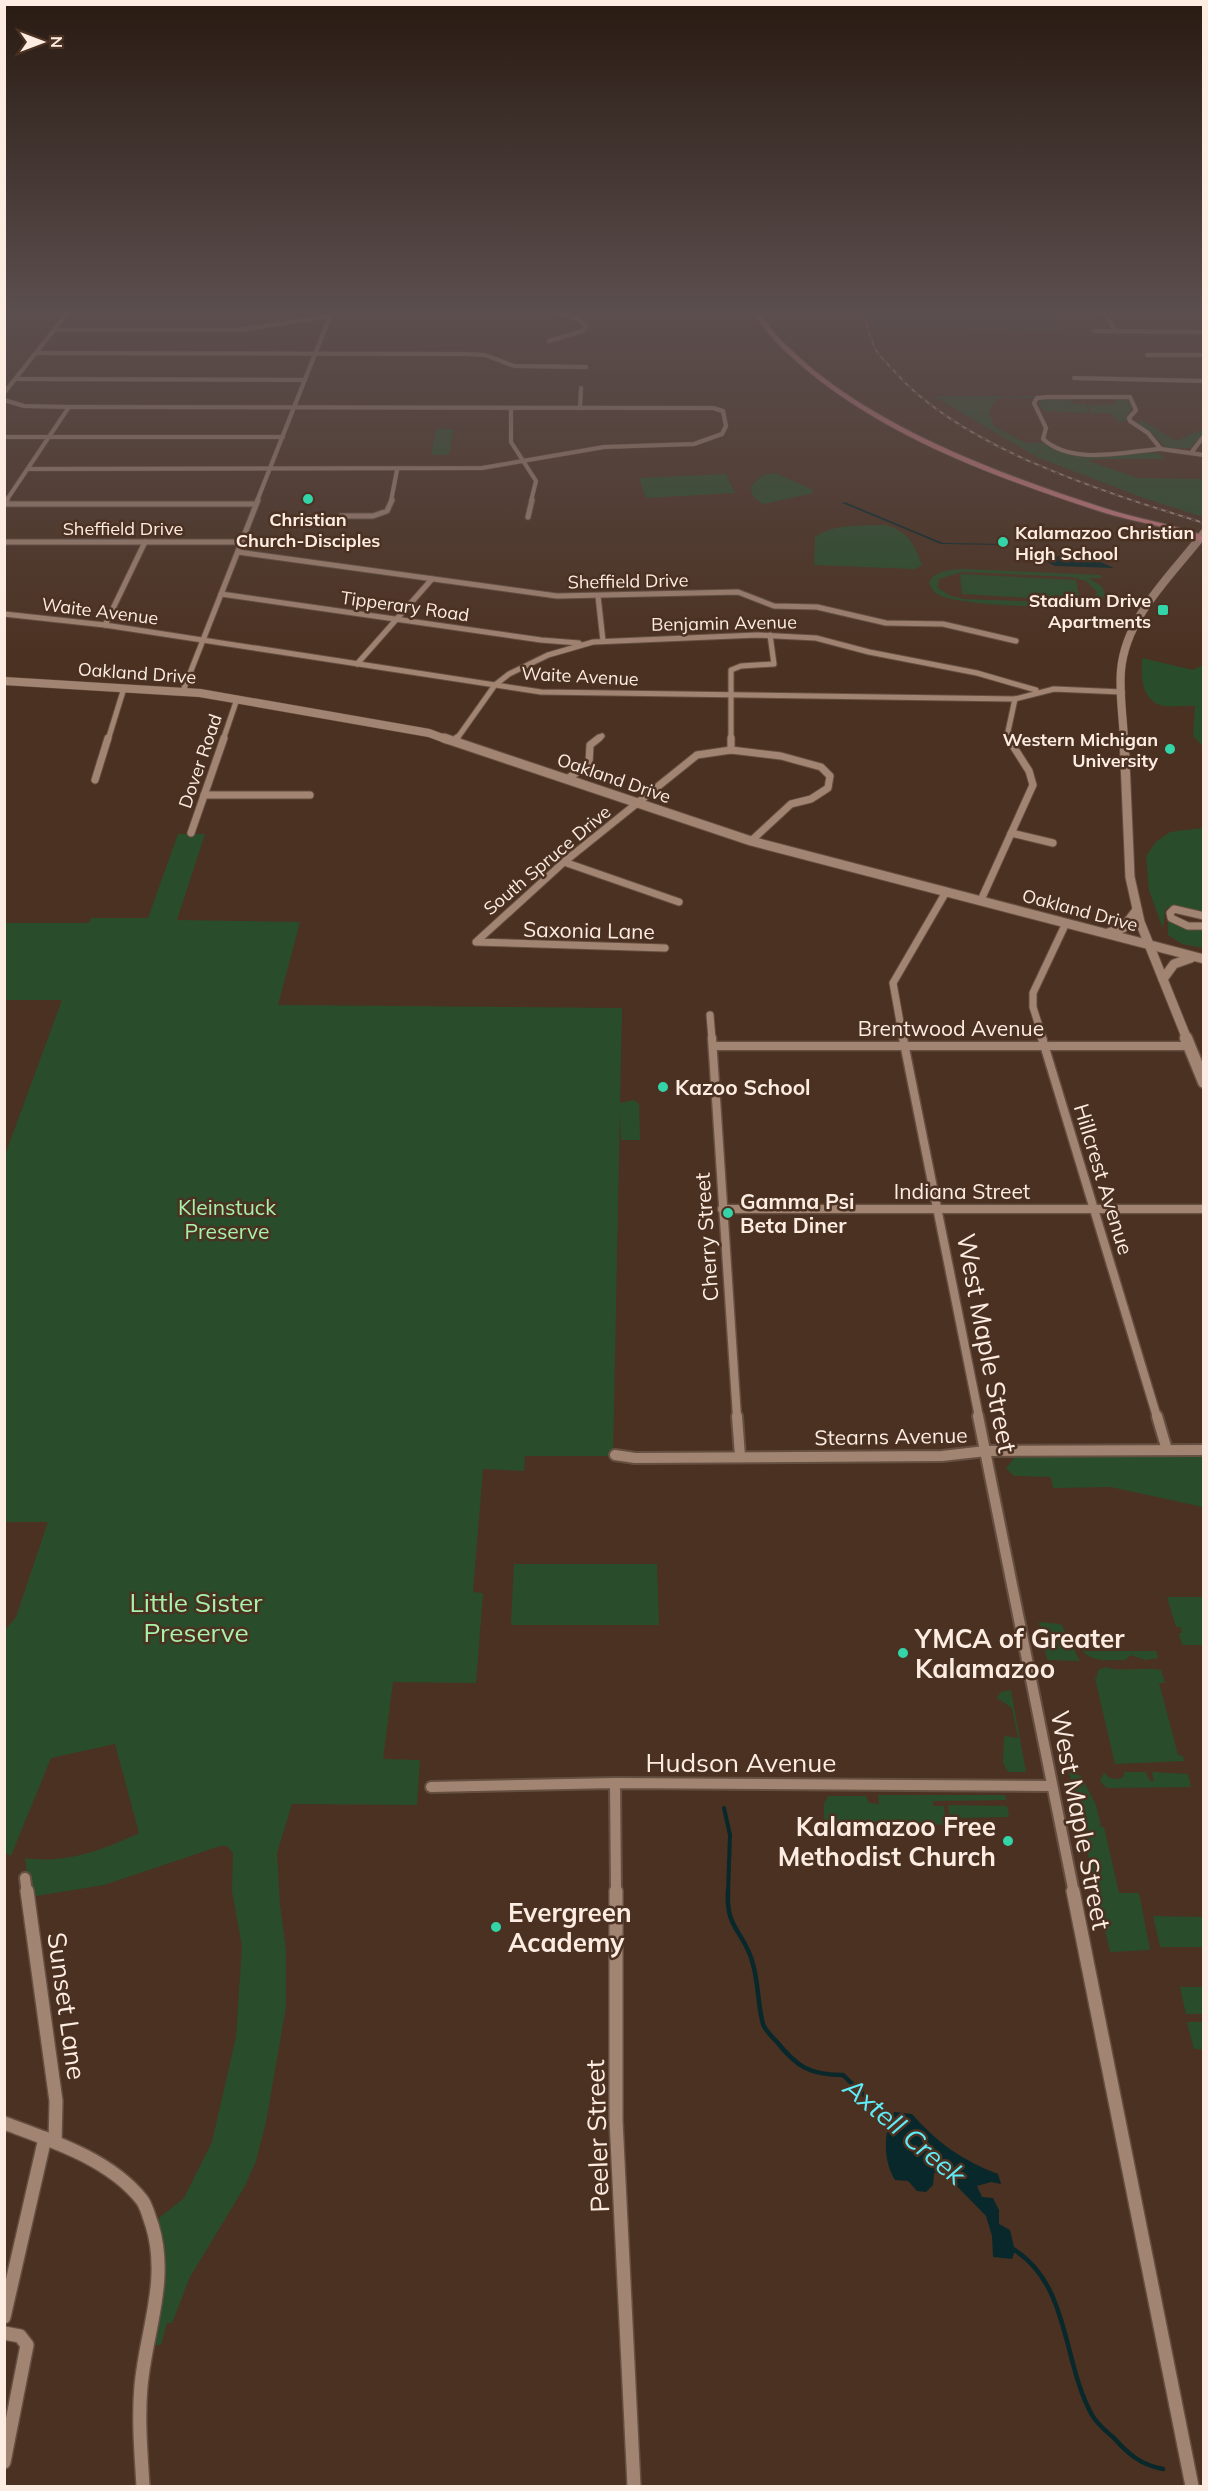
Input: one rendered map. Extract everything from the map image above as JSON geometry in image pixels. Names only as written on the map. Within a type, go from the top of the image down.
[{"type":"main road","points":[[902,427],[1012,477],[1113,513],[1203,537],[1143,613],[1129,636],[1121,662],[1130,877],[1137,910],[1203,1082]]},
{"type":"main road","name":"Oakland Drive","points":[[4,681],[183,692],[405,728],[455,741],[751,841],[1200,958]]},
{"type":"main road","points":[[1106,933],[1123,928],[1137,910]]},
{"type":"main road","points":[[1163,979],[1178,960],[1200,958]]},
{"type":"street","points":[[5,504],[56,427]]},
{"type":"street","points":[[183,692],[287,427]]},
{"type":"street","points":[[511,427],[511,442],[536,481],[528,517]]},
{"type":"street","points":[[29,469],[462,470],[525,464],[609,446],[678,446],[706,441],[722,434],[725,427]]},
{"type":"street","points":[[1046,427],[1043,436],[1046,444],[1061,451],[1078,453],[1161,449],[1203,455]]},
{"type":"street","points":[[1139,427],[1148,433],[1161,449]]},
{"type":"street","points":[[1191,453],[1203,436]]},
{"type":"street","points":[[4,437],[283,437]]},
{"type":"street","points":[[341,516],[373,516],[387,511],[391,504],[397,470]]},
{"type":"street","points":[[5,504],[256,504]]},
{"type":"street","name":"Sheffield Drive","points":[[4,542],[242,542]]},
{"type":"street","points":[[105,625],[145,542]]},
{"type":"street","name":"Sheffield Drive","points":[[238,552],[557,596],[738,592],[774,606],[816,608],[886,623],[943,624],[1016,641]]},
{"type":"street","points":[[357,664],[432,579]]},
{"type":"street","name":"Tipperary Road","points":[[221,594],[541,640],[585,643]]},
{"type":"street","points":[[598,596],[603,641]]},
{"type":"street","name":"Waite Avenue","points":[[4,614],[105,625],[564,694],[1015,699],[1040,692],[1077,689],[1122,692]]},
{"type":"street","points":[[731,750],[730,673],[733,668],[774,664],[770,635]]},
{"type":"street","name":"Benjamin Avenue","points":[[455,741],[495,685],[520,667],[585,643],[603,641],[770,635],[816,638],[869,652],[977,673],[1040,692]]},
{"type":"street","points":[[541,640],[548,655]]},
{"type":"street","points":[[95,780],[124,688]]},
{"type":"street","name":"Dover Road","points":[[191,833],[237,699]]},
{"type":"street","points":[[981,900],[1033,785],[1032,776],[1006,736],[1015,699]]},
{"type":"street","points":[[567,779],[589,764],[590,745],[602,736]]},
{"type":"street","name":"South Spruce Drive","points":[[476,942],[564,862],[639,804],[689,759],[706,753],[731,750],[797,759],[821,767],[830,776],[828,788],[821,794],[791,804],[751,841]]},
{"type":"street","points":[[204,795],[310,795]]},
{"type":"street","points":[[1011,833],[1053,843]]},
{"type":"street","points":[[564,862],[678,902]]},
{"type":"street","name":"West Maple Street","points":[[946,892],[893,983],[1192,2487]]},
{"type":"street","points":[[1203,916],[1174,909],[1170,912],[1171,918],[1178,923],[1203,926]]},
{"type":"street","name":"Hillcrest Avenue","points":[[1066,923],[1032,999],[1044,1046],[1096,1209],[1167,1450]]},
{"type":"street","name":"Saxonia Lane","points":[[476,942],[665,948]]},
{"type":"street","name":"Cherry Street","points":[[710,1015],[740,1456]]},
{"type":"street","name":"Brentwood Avenue","points":[[712,1046],[1189,1046]]},
{"type":"street","name":"Indiana Street","points":[[722,1209],[1203,1209]]},
{"type":"street","name":"Stearns Avenue","points":[[615,1455],[635,1458],[942,1456],[986,1451],[1203,1450]]},
{"type":"street","name":"Hudson Avenue","points":[[431,1787],[615,1783],[1051,1786]]},
{"type":"street","name":"Peeler Street","points":[[615,1783],[616,2120],[634,2487]]},
{"type":"street","name":"Sunset Lane","points":[[4,2318],[50,2140],[56,2101],[25,1878]]},
{"type":"street","points":[[4,2123],[50,2140],[116,2177],[143,2202],[155,2235],[160,2261],[160,2290],[141,2388],[143,2487]]},
{"type":"street","points":[[4,2333],[20,2336],[27,2345],[4,2462]]},
{"type":"green space","points":[[986,427],[996,427],[1026,443],[1042,443],[1063,453],[1159,453],[1164,459],[1094,459],[1089,461],[1137,478],[1203,479],[1203,517],[1141,497],[1037,457]]},
{"type":"green space","points":[[1141,427],[1153,427],[1176,441],[1203,429],[1203,435],[1191,448],[1167,448],[1153,434]]},
{"type":"green space","points":[[436,429],[454,429],[449,455],[431,455]]},
{"type":"green space","points":[[776,473],[813,490],[813,493],[764,504],[753,495],[751,486],[763,475]]},
{"type":"green space","points":[[726,474],[735,493],[646,498],[639,478]]},
{"type":"green space","points":[[886,525],[906,535],[922,565],[915,569],[814,565],[815,537],[831,529]]},
{"type":"green space","points":[[964,569],[1101,575],[1102,578],[1088,578],[1102,586],[1105,594],[1100,601],[1087,604],[1020,606],[954,599],[936,594],[931,587],[929,582],[936,575],[944,571]],"holes":[[[962,572],[1072,577],[1086,581],[1097,592],[1093,598],[1084,602],[1072,603],[965,599],[951,596],[938,588],[939,579]]]},
{"type":"green space","points":[[960,574],[1076,580],[1080,601],[962,594]]},
{"type":"green space","points":[[1142,658],[1193,670],[1203,665],[1203,746],[1193,736],[1195,706],[1164,706],[1149,697],[1142,678]]},
{"type":"green space","points":[[1203,828],[1203,911],[1168,907],[1165,910],[1163,929],[1149,890],[1146,856],[1156,842],[1170,832]]},
{"type":"green space","points":[[178,834],[205,834],[177,920],[300,922],[278,1005],[622,1008],[620,1103],[634,1100],[639,1104],[640,1140],[621,1140],[620,1109],[613,1456],[525,1456],[524,1471],[483,1469],[473,1592],[483,1593],[476,1683],[393,1682],[383,1759],[420,1760],[417,1805],[292,1804],[277,1853],[280,1905],[286,1950],[286,2007],[266,2122],[256,2161],[245,2186],[190,2277],[172,2323],[167,2323],[161,2345],[149,2345],[161,2290],[153,2223],[184,2198],[212,2142],[236,2037],[242,1946],[232,1891],[233,1853],[227,1846],[220,1846],[104,1885],[30,1897],[25,1858],[55,1859],[84,1854],[139,1833],[115,1744],[51,1758],[11,1856],[5,1853],[5,1630],[16,1617],[48,1522],[5,1522],[5,1155],[62,1000],[5,1000],[5,923],[89,923],[91,918],[148,918]]},
{"type":"green space","points":[[1168,919],[1184,928],[1203,928],[1203,948],[1182,944],[1168,935]]},
{"type":"green space","points":[[1030,1455],[1203,1456],[1203,1507],[1111,1487],[1053,1488],[1051,1477],[1014,1476],[1006,1468],[1015,1457]]},
{"type":"green space","points":[[514,1564],[657,1564],[659,1625],[511,1625]]},
{"type":"green space","points":[[1167,1597],[1203,1597],[1203,1645],[1182,1645],[1179,1633],[1182,1633],[1181,1627],[1176,1627]]},
{"type":"green space","points":[[1039,1622],[1061,1624],[1080,1661],[1047,1660]]},
{"type":"green space","points":[[1078,1645],[1082,1645],[1084,1651],[1156,1651],[1158,1658],[1145,1660],[1131,1655],[1125,1660],[1098,1660],[1088,1655],[1083,1651]]},
{"type":"green space","points":[[1105,1667],[1161,1670],[1165,1683],[1159,1683],[1178,1755],[1183,1756],[1184,1761],[1115,1764],[1095,1678],[1098,1670]]},
{"type":"green space","points":[[1011,1690],[1026,1772],[1008,1772],[1003,1763],[1005,1736],[1018,1738],[1012,1708],[997,1698],[1001,1692]]},
{"type":"green space","points":[[1069,1772],[1081,1776],[1096,1805],[1101,1827],[1104,1827],[1119,1893],[1139,1893],[1150,1950],[1110,1952]]},
{"type":"green space","points":[[1104,1772],[1110,1778],[1115,1779],[1123,1777],[1125,1772],[1146,1772],[1150,1781],[1154,1781],[1152,1772],[1188,1774],[1191,1787],[1107,1788],[1100,1781]]},
{"type":"green space","points":[[878,1795],[1005,1795],[1006,1800],[933,1801],[933,1806],[944,1806],[946,1825],[824,1821],[824,1804],[828,1796],[866,1796],[869,1803],[879,1804]]},
{"type":"green space","points":[[948,1805],[1007,1806],[1009,1817],[953,1818],[953,1822],[950,1822]]},
{"type":"green space","points":[[1153,1916],[1202,1917],[1203,1947],[1160,1947]]},
{"type":"green space","points":[[1180,1987],[1203,1987],[1203,2014],[1186,2014]]},
{"type":"green space","points":[[1187,2022],[1203,2022],[1203,2049],[1194,2049]]},
{"type":"water","points":[[845,502],[943,543],[1011,545],[941,544],[842,503]]},
{"type":"water","points":[[1011,545],[1046,557],[1085,555],[1114,568],[1055,566]]},
{"type":"water","points":[[894,2112],[912,2114],[951,2150],[998,2174],[1001,2184],[991,2182],[977,2186],[982,2197],[993,2198],[999,2210],[999,2224],[1010,2230],[1015,2251],[1012,2259],[993,2257],[992,2236],[986,2216],[945,2174],[934,2173],[933,2185],[926,2192],[917,2191],[908,2181],[895,2180],[888,2164],[886,2146],[890,2120]]},
{"type":"waterway","name":"Axtell Creek","points":[[724,1808],[730,1835],[728,1893]]},
{"type":"waterway","name":"Axtell Creek","points":[[728,1893],[731,1920],[753,1963],[761,2016],[767,2031],[791,2058],[805,2068],[832,2075],[843,2075],[892,2122]]},
{"type":"waterway","name":"Axtell Creek","points":[[1013,2249],[1032,2264],[1045,2282],[1063,2325],[1082,2394],[1094,2418],[1135,2458],[1163,2469]]},
{"type":"railway","points":[[965,427],[1038,465],[1124,498],[1204,523]]},
{"type":"place","name":"Christian Church-Disciples","points":[[308,499]]},
{"type":"place","name":"Kalamazoo Christian High School","points":[[1003,542]]},
{"type":"place","name":"Stadium Drive Apartments","points":[[1163,610]]},
{"type":"place","name":"Western Michigan University","points":[[1170,749]]},
{"type":"place","name":"Kazoo School","points":[[663,1087]]},
{"type":"place","name":"Gamma Psi Beta Diner","points":[[728,1213]]},
{"type":"place","name":"YMCA of Greater Kalamazoo","points":[[903,1653]]},
{"type":"place","name":"Kalamazoo Free Methodist Church","points":[[1008,1841]]},
{"type":"place","name":"Evergreen Academy","points":[[496,1927]]},
{"type":"park label","name":"Kleinstuck Preserve","points":[[227,1219]]},
{"type":"park label","name":"Little Sister Preserve","points":[[196,1617]]}]
